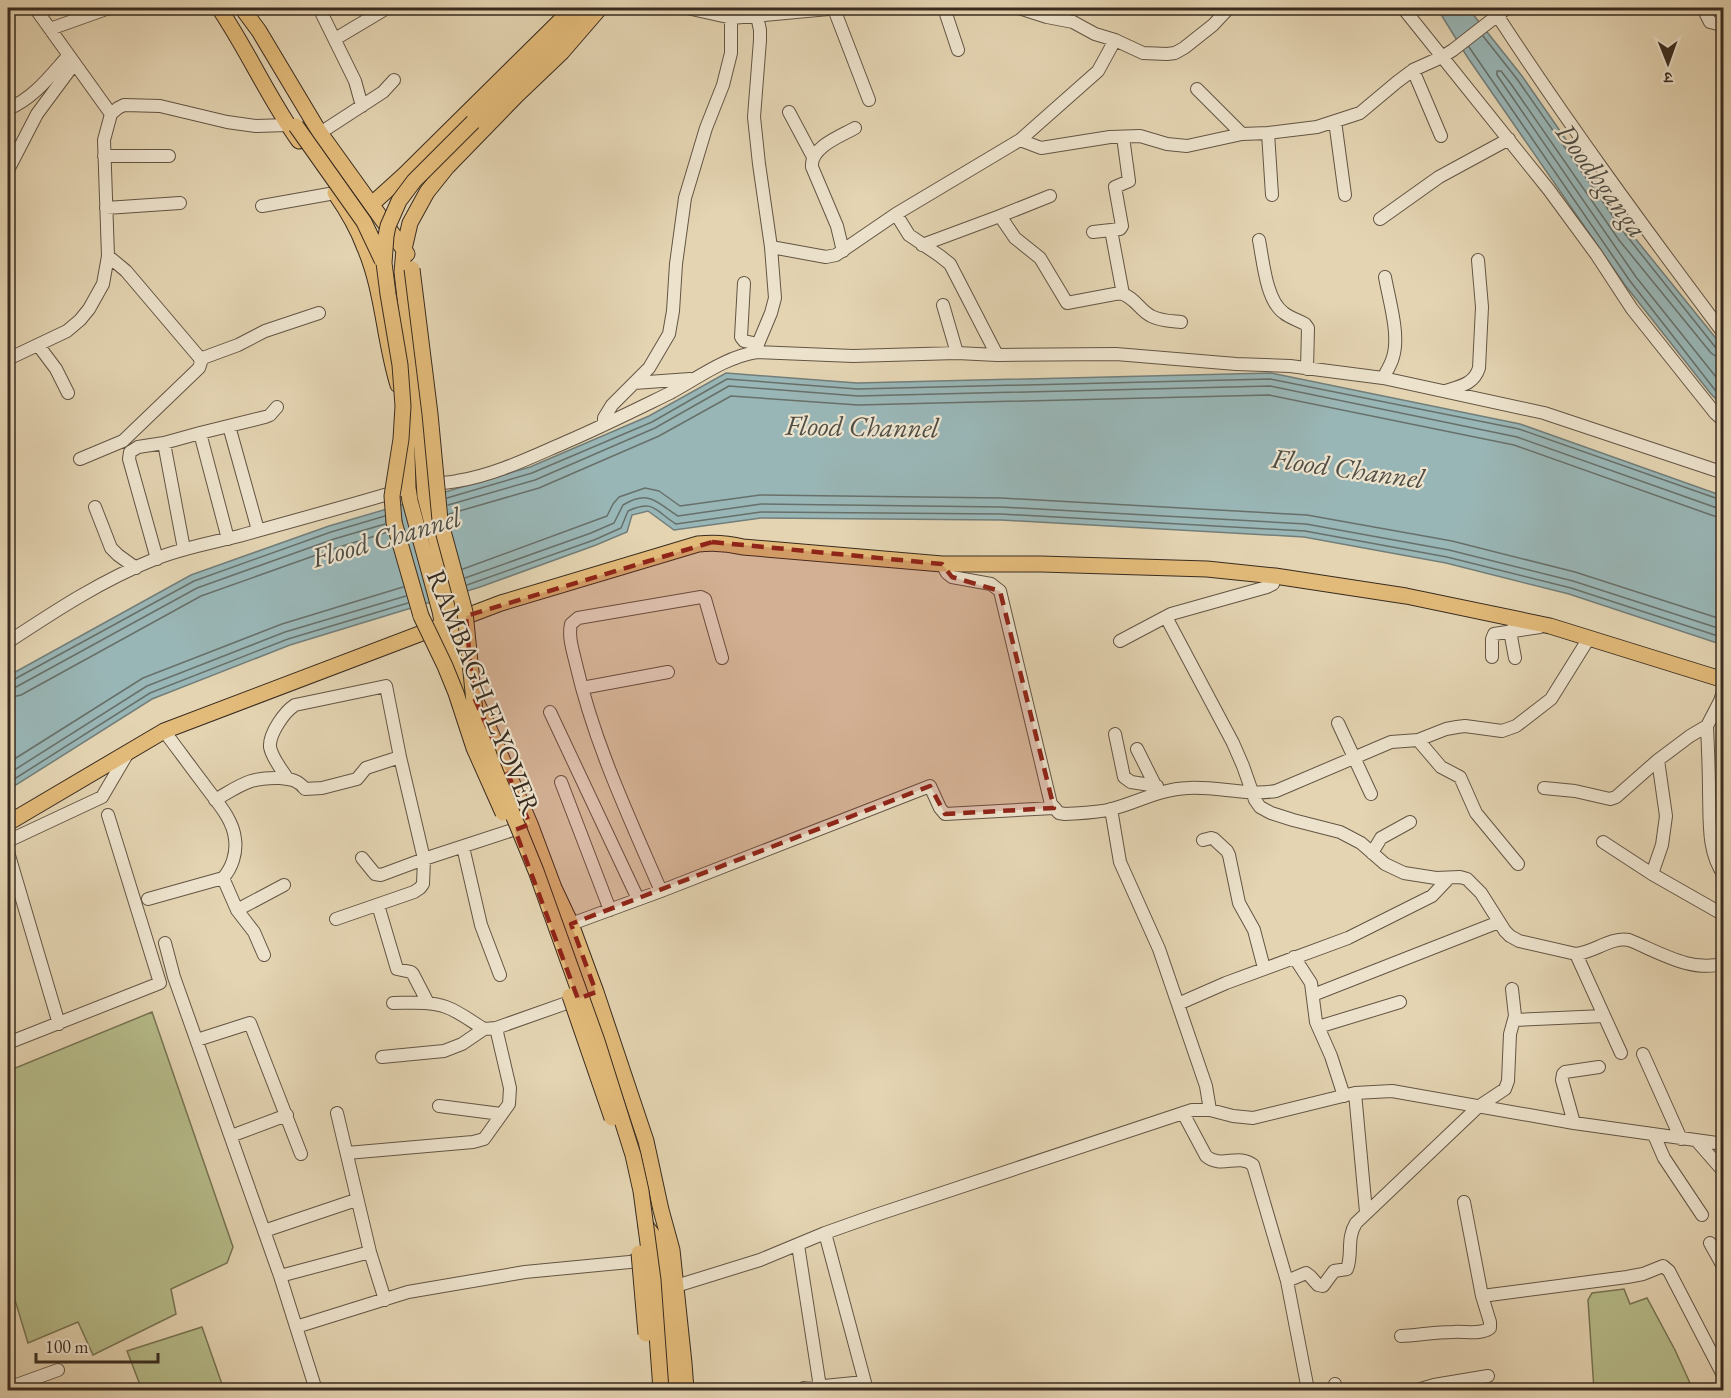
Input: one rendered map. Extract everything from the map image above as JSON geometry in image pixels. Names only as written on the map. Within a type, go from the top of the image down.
[{"type":"main road","points":[[219,8],[228,21],[238,27],[246,38],[292,125],[343,204],[365,246],[374,275],[391,363],[401,394],[417,492],[461,662],[471,691],[571,924],[646,1141],[672,1250],[686,1390]]},
{"type":"main road","name":"RAMBAGH FLYOVER","points":[[242,8],[259,31],[320,133],[411,260],[430,414],[440,520],[465,612],[475,712],[491,761],[536,871],[612,1086],[633,1155],[646,1226],[661,1390]]},
{"type":"main road","points":[[373,206],[573,8]]},
{"type":"main road","points":[[417,492],[422,448],[402,272],[410,223],[427,192],[447,167],[562,51],[593,9]]},
{"type":"main road","name":"RAMBAGH FLYOVER","points":[[593,9],[535,62],[427,168],[399,201],[388,225],[384,263],[400,365],[403,406],[401,439],[392,496],[394,522],[421,616],[446,666],[474,748],[511,831],[535,893],[612,1119],[632,1195],[651,1390]]},
{"type":"main road","points":[[373,206],[389,198],[525,60],[535,62]]},
{"type":"main road","points":[[292,125],[364,222],[384,263]]},
{"type":"main road","points":[[326,179],[343,165]]},
{"type":"main road","points":[[8,823],[164,731],[448,615],[501,603],[712,542],[726,542],[743,547],[942,564],[1041,564],[1196,569],[1275,576],[1406,596],[1550,626],[1724,680]]},
{"type":"main road","points":[[448,615],[447,648],[488,767],[536,883],[578,999],[629,1161],[648,1280],[656,1390]]},
{"type":"main road","points":[[646,1226],[654,1237],[659,1259],[675,1390]]},
{"type":"street","points":[[35,8],[111,114]]},
{"type":"street","points":[[50,29],[109,8]]},
{"type":"street","points":[[319,8],[355,81],[362,106]]},
{"type":"street","points":[[335,39],[387,8]]},
{"type":"street","points":[[687,8],[756,16],[837,8],[869,100]]},
{"type":"street","points":[[944,8],[958,50]]},
{"type":"street","points":[[1019,8],[1072,22],[1143,53],[1175,53],[1213,25],[1229,8]]},
{"type":"street","points":[[1402,8],[1509,139],[1596,254],[1632,309],[1714,413],[1724,421]]},
{"type":"street","points":[[1702,8],[1710,22],[1718,24],[1724,22]]},
{"type":"street","points":[[1020,140],[1041,148],[1110,137],[1140,136],[1167,144],[1187,146],[1242,134],[1317,127],[1360,113],[1413,70],[1453,50],[1497,12],[1545,88],[1724,334]]},
{"type":"street","points":[[604,425],[604,418],[612,405],[649,368],[669,334],[685,198],[706,128],[723,85],[731,53],[731,13]]},
{"type":"street","points":[[8,642],[118,575],[157,559],[184,549],[498,470],[604,425],[757,348],[774,304],[771,247],[754,117],[760,40],[756,16]]},
{"type":"street","points":[[771,247],[826,257],[843,251],[896,214],[1020,140],[1098,71],[1114,40]]},
{"type":"street","points":[[8,109],[28,99],[71,60]]},
{"type":"street","points":[[8,170],[37,114],[71,60]]},
{"type":"street","points":[[1413,70],[1441,136]]},
{"type":"street","points":[[320,133],[383,92],[394,80]]},
{"type":"street","points":[[1197,89],[1242,134]]},
{"type":"street","points":[[8,359],[67,331],[80,320],[104,284],[108,256],[104,156],[106,130],[111,114],[118,108],[124,105],[160,106],[227,122],[256,126],[292,125]]},
{"type":"street","points":[[789,112],[813,158],[812,166],[837,226],[843,251]]},
{"type":"street","points":[[1335,121],[1345,195]]},
{"type":"street","points":[[813,158],[823,147],[855,128]]},
{"type":"street","points":[[1268,133],[1272,195]]},
{"type":"street","points":[[1094,232],[1120,229],[1122,226],[1115,188],[1129,181],[1123,137]]},
{"type":"street","points":[[1380,219],[1439,177],[1509,139]]},
{"type":"street","points":[[104,156],[169,156]]},
{"type":"street","points":[[262,206],[335,193]]},
{"type":"street","points":[[922,245],[1050,196]]},
{"type":"street","points":[[106,208],[180,203]]},
{"type":"street","points":[[896,214],[909,236],[950,264],[997,355]]},
{"type":"street","points":[[1000,216],[1015,238],[1040,258],[1067,303],[1116,293],[1123,294],[1134,300],[1152,317],[1181,322]]},
{"type":"street","points":[[1111,230],[1123,294]]},
{"type":"street","points":[[1259,240],[1269,290],[1274,303],[1282,313],[1305,324],[1308,328],[1307,369]]},
{"type":"street","points":[[80,459],[123,441],[199,368],[201,362],[126,271],[108,256]]},
{"type":"street","points":[[1444,391],[1472,381],[1479,368],[1482,307],[1478,260]]},
{"type":"street","points":[[1383,378],[1392,360],[1395,347],[1395,333],[1385,277]]},
{"type":"street","points":[[744,284],[741,337],[757,348],[853,356],[957,353],[1116,354],[1307,369],[1383,378],[1544,413],[1724,473]]},
{"type":"street","points":[[944,305],[957,353]]},
{"type":"street","points":[[200,359],[238,345],[265,331],[319,313]]},
{"type":"street","points":[[38,345],[56,369],[68,393]]},
{"type":"street","points":[[634,383],[694,379]]},
{"type":"street","points":[[157,559],[130,452],[138,447],[164,443],[270,415],[277,407]]},
{"type":"street","points":[[229,426],[258,530]]},
{"type":"street","points":[[200,433],[228,539]]},
{"type":"street","points":[[164,443],[184,549]]},
{"type":"street","points":[[95,507],[111,548],[136,568]]},
{"type":"street","points":[[942,564],[952,577],[991,584],[1000,591],[1053,808],[1065,814],[1111,809],[1158,789]]},
{"type":"street","points":[[1120,640],[1171,614],[1267,587],[1273,584],[1275,576]]},
{"type":"street","points":[[661,891],[606,761],[582,688],[570,630],[571,624],[578,618],[701,597],[705,599],[722,658]]},
{"type":"street","points":[[1166,617],[1233,743],[1257,804],[1263,810],[1340,832],[1361,843],[1385,864],[1404,873],[1426,877],[1467,879],[1474,884],[1505,931],[1519,941],[1576,954],[1622,939],[1693,965],[1706,966],[1724,963]]},
{"type":"street","points":[[1492,657],[1492,635],[1498,632],[1550,626]]},
{"type":"street","points":[[1510,631],[1515,658]]},
{"type":"street","points":[[1115,734],[1124,777],[1131,782],[1158,789],[1188,787],[1253,793],[1276,791],[1386,743],[1418,740],[1451,727],[1465,726],[1502,731],[1516,726],[1551,699],[1589,638]]},
{"type":"street","points":[[582,688],[668,672]]},
{"type":"street","points":[[287,778],[270,747],[278,725],[288,710],[295,705],[386,686],[424,859],[423,884],[420,888],[378,905],[336,919]]},
{"type":"street","points":[[1724,689],[1707,726],[1710,828],[1717,866],[1724,875]]},
{"type":"street","points":[[550,712],[638,899]]},
{"type":"street","points":[[1338,723],[1371,794]]},
{"type":"street","points":[[1544,788],[1616,797],[1658,760],[1707,726]]},
{"type":"street","points":[[148,899],[223,878],[231,866],[235,846],[235,838],[225,814],[164,731]]},
{"type":"street","points":[[1418,740],[1441,767],[1460,777],[1476,813],[1518,864]]},
{"type":"street","points":[[1137,748],[1158,789]]},
{"type":"street","points":[[8,842],[102,798],[130,749]]},
{"type":"street","points":[[215,800],[253,779],[287,778],[296,780],[305,789],[322,788],[357,779],[366,768],[400,757]]},
{"type":"street","points":[[1652,874],[1662,845],[1666,816],[1658,760]]},
{"type":"street","points":[[561,782],[610,910]]},
{"type":"street","points":[[571,924],[930,786],[945,814],[1053,808]]},
{"type":"street","points":[[1111,809],[1120,862],[1154,937],[1179,1004],[1206,1086],[1210,1110]]},
{"type":"street","points":[[8,1043],[160,983],[108,815]]},
{"type":"street","points":[[1372,853],[1381,838],[1410,822]]},
{"type":"street","points":[[362,858],[378,876],[530,824]]},
{"type":"street","points":[[1203,840],[1212,838],[1227,851],[1239,903],[1254,930],[1264,968]]},
{"type":"street","points":[[1603,842],[1652,874],[1724,915]]},
{"type":"street","points":[[463,847],[482,924],[500,975]]},
{"type":"street","points":[[8,852],[59,1024]]},
{"type":"street","points":[[223,878],[237,910],[254,932],[264,955]]},
{"type":"street","points":[[1179,1004],[1264,968],[1348,938],[1431,896],[1449,878]]},
{"type":"street","points":[[237,910],[284,885]]},
{"type":"street","points":[[378,905],[397,969],[413,974],[428,1003]]},
{"type":"street","points":[[1314,995],[1499,922]]},
{"type":"street","points":[[165,943],[174,977],[280,1276],[316,1390]]},
{"type":"street","points":[[1576,954],[1621,1053]]},
{"type":"street","points":[[1294,957],[1307,977],[1314,995],[1318,1027],[1350,1094],[1366,1212]]},
{"type":"street","points":[[1287,1281],[1306,1273],[1318,1285],[1323,1286],[1334,1271],[1347,1269],[1352,1229],[1366,1212],[1478,1107],[1502,1093],[1507,1085],[1510,1034],[1516,1013],[1512,989]]},
{"type":"street","points":[[382,1057],[444,1051],[490,1029],[596,992]]},
{"type":"street","points":[[1318,1027],[1400,1002]]},
{"type":"street","points":[[347,1153],[479,1141],[488,1134],[509,1104],[511,1093],[490,1029],[448,1008],[428,1003],[393,1003]]},
{"type":"street","points":[[1515,1020],[1604,1016]]},
{"type":"street","points":[[197,1040],[250,1023],[301,1154]]},
{"type":"street","points":[[1643,1054],[1681,1139]]},
{"type":"street","points":[[1574,1123],[1562,1080],[1563,1074],[1599,1066]]},
{"type":"street","points":[[676,1286],[760,1260],[825,1233],[1192,1110],[1210,1110],[1253,1118],[1350,1094],[1392,1091],[1574,1123],[1724,1144]]},
{"type":"street","points":[[439,1106],[501,1114]]},
{"type":"street","points":[[337,1113],[356,1200],[385,1300]]},
{"type":"street","points":[[1183,1113],[1206,1156],[1211,1160],[1218,1162],[1239,1159],[1247,1160],[1253,1165],[1287,1281],[1308,1390]]},
{"type":"street","points":[[231,1136],[286,1114]]},
{"type":"street","points":[[1654,1135],[1664,1158],[1701,1215]]},
{"type":"street","points":[[1696,1140],[1724,1172]]},
{"type":"street","points":[[264,1231],[356,1200]]},
{"type":"street","points":[[1401,1336],[1490,1328],[1464,1202]]},
{"type":"street","points":[[804,1388],[865,1386],[825,1233]]},
{"type":"street","points":[[1710,1243],[1724,1268]]},
{"type":"street","points":[[798,1245],[820,1387]]},
{"type":"street","points":[[280,1276],[370,1252]]},
{"type":"street","points":[[296,1327],[408,1292],[464,1281],[525,1272],[640,1261]]},
{"type":"street","points":[[1482,1296],[1627,1277],[1643,1274],[1663,1266],[1669,1272],[1724,1377]]},
{"type":"street","points":[[8,1388],[26,1386],[58,1370]]},
{"type":"street","points":[[1417,1390],[1488,1376]]},
{"type":"street","points":[[1718,1390],[1724,1384]]},
{"type":"highlighted area","points":[[712,542],[942,564],[952,577],[1000,591],[1054,808],[945,814],[930,786],[571,924],[596,992],[578,999],[515,830],[530,824],[473,695],[466,616]]},
{"type":"green space","points":[[152,1012],[233,1247],[227,1263],[171,1289],[176,1314],[93,1355],[78,1322],[28,1343],[8,1277],[8,1071]]},
{"type":"green space","points":[[1624,1289],[1630,1304],[1647,1298],[1690,1383],[1673,1390],[1594,1390],[1588,1300],[1592,1293]]},
{"type":"green space","points":[[202,1327],[224,1390],[142,1390],[127,1351]]},
{"type":"water","points":[[1437,8],[1468,8],[1522,76],[1630,232],[1723,347],[1723,406],[1625,285],[1468,58]]},
{"type":"water","name":"Flood Channel","points":[[726,373],[857,383],[1271,373],[1520,424],[1723,496],[1723,645],[1569,594],[1446,563],[1304,537],[1001,520],[761,518],[674,530],[648,511],[632,515],[627,532],[596,545],[480,587],[290,645],[152,699],[8,790],[8,676],[191,575],[329,526],[530,467],[649,416]]},
{"type":"water label","name":"Doodhganga","points":[[1602,180]]}]
